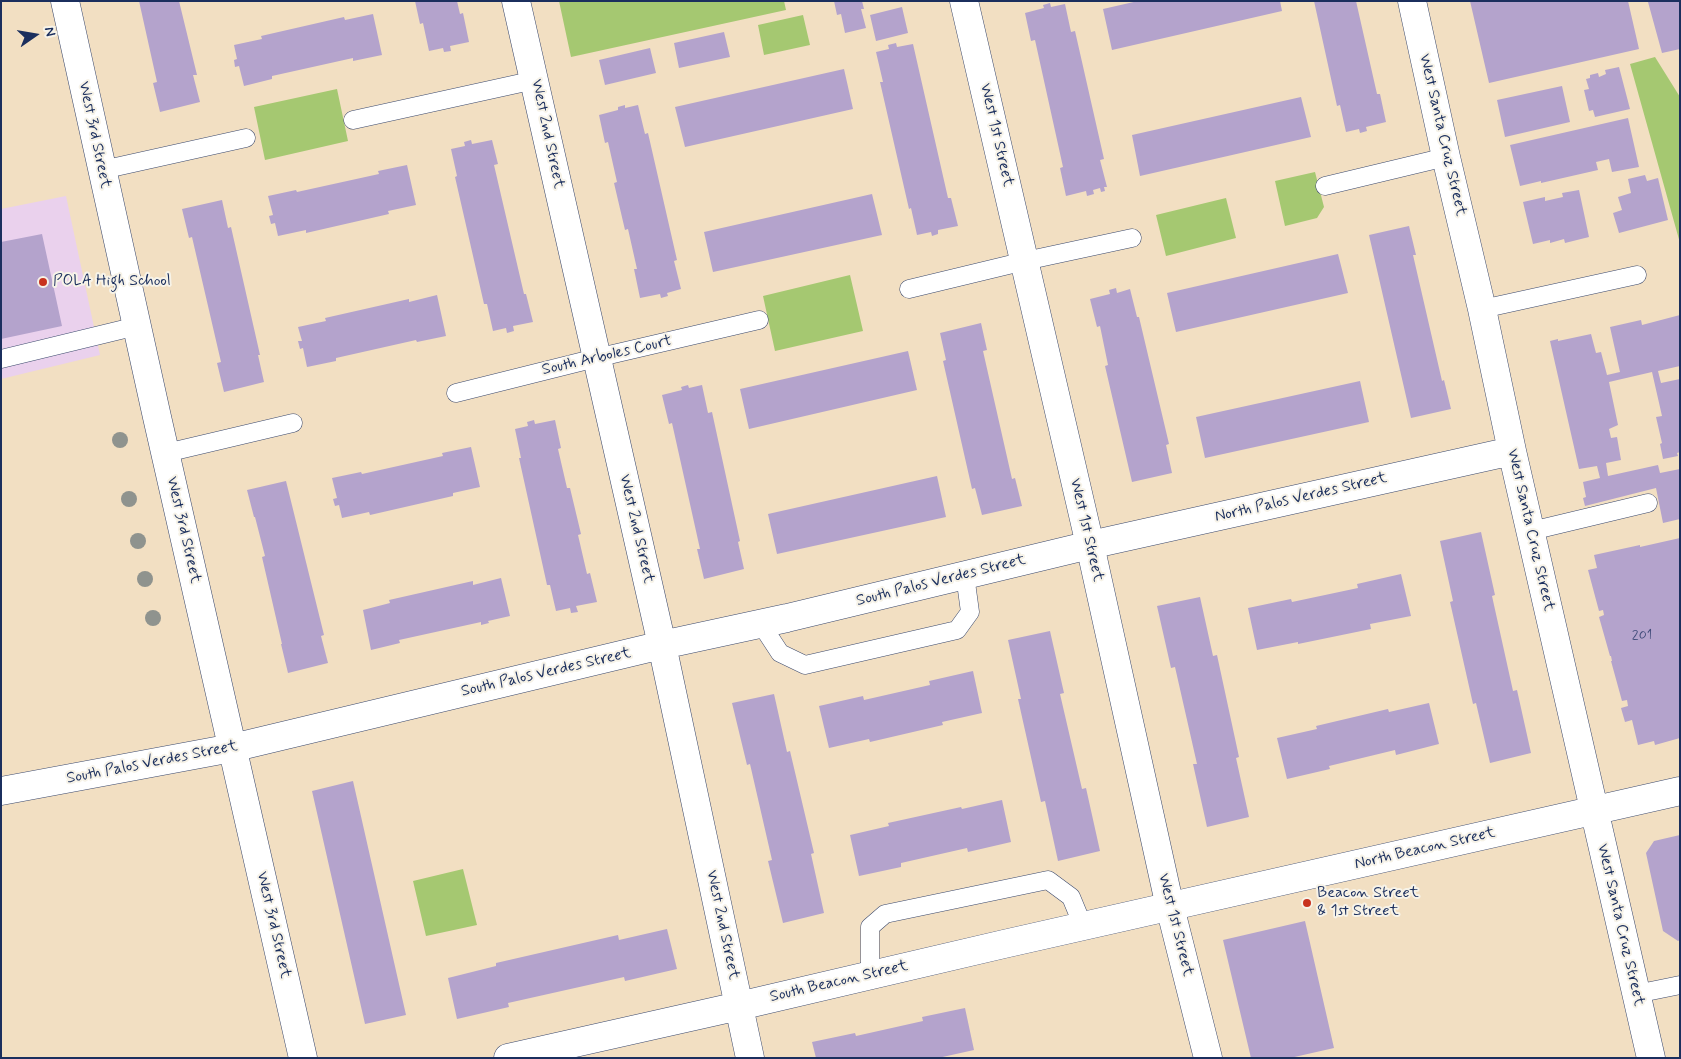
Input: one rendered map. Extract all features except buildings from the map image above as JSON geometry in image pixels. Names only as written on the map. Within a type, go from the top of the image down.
[{"type":"street","name":"West 3rd Street","points":[[65,1],[303,1058]]},
{"type":"street","name":"West 2nd Street","points":[[516,1],[662,645],[750,1058]]},
{"type":"street","name":"West 1st Street","points":[[964,1],[1090,545],[1170,907],[1208,1058]]},
{"type":"street","name":"West Santa Cruz Street","points":[[1412,1],[1593,811],[1651,1058]]},
{"type":"street","name":"North Palos Verdes Street","points":[[1090,545],[1512,451]]},
{"type":"street","name":"South Palos Verdes Street","points":[[1,791],[232,748],[1090,545]]},
{"type":"street","name":"North Beacon Street","points":[[1170,907],[1680,791]]},
{"type":"street","name":"South Beacon Street","points":[[508,1058],[1170,907]]},
{"type":"lane","points":[[353,120],[535,80]]},
{"type":"lane","points":[[102,170],[246,138]]},
{"type":"lane","points":[[1325,186],[1446,158]]},
{"type":"lane","points":[[909,289],[1132,238]]},
{"type":"lane","points":[[1482,309],[1637,275]]},
{"type":"lane","name":"South Arboles Court","points":[[456,393],[760,320]]},
{"type":"lane","points":[[1,360],[137,326]]},
{"type":"lane","points":[[166,453],[293,423]]},
{"type":"lane","points":[[1531,531],[1648,503]]},
{"type":"lane","points":[[761,624],[780,653],[805,665],[957,630],[970,612],[965,576]]},
{"type":"lane","points":[[870,974],[870,927],[885,914],[1048,880],[1071,897],[1083,926]]},
{"type":"lane","points":[[1636,994],[1680,985]]},
{"type":"shaded area","name":"POLA High School","points":[[66,196],[100,355],[1,379],[1,209]]},
{"type":"green space","points":[[559,1],[784,1],[786,10],[571,57]]},
{"type":"green space","points":[[803,15],[810,45],[764,55],[758,25]]},
{"type":"green space","points":[[1655,57],[1680,97],[1680,243],[1630,64]]},
{"type":"green space","points":[[337,89],[348,141],[265,160],[254,107]]},
{"type":"green space","points":[[1315,172],[1324,207],[1317,218],[1285,226],[1275,181]]},
{"type":"green space","points":[[1226,198],[1236,238],[1166,256],[1156,215]]},
{"type":"green space","points":[[850,275],[863,331],[775,351],[763,296]]},
{"type":"green space","points":[[463,869],[477,925],[426,936],[413,881]]},
{"type":"place","name":"POLA High School","points":[[43,282]]},
{"type":"place","name":"Beacon Street & 1st Street","points":[[1307,903]]}]
